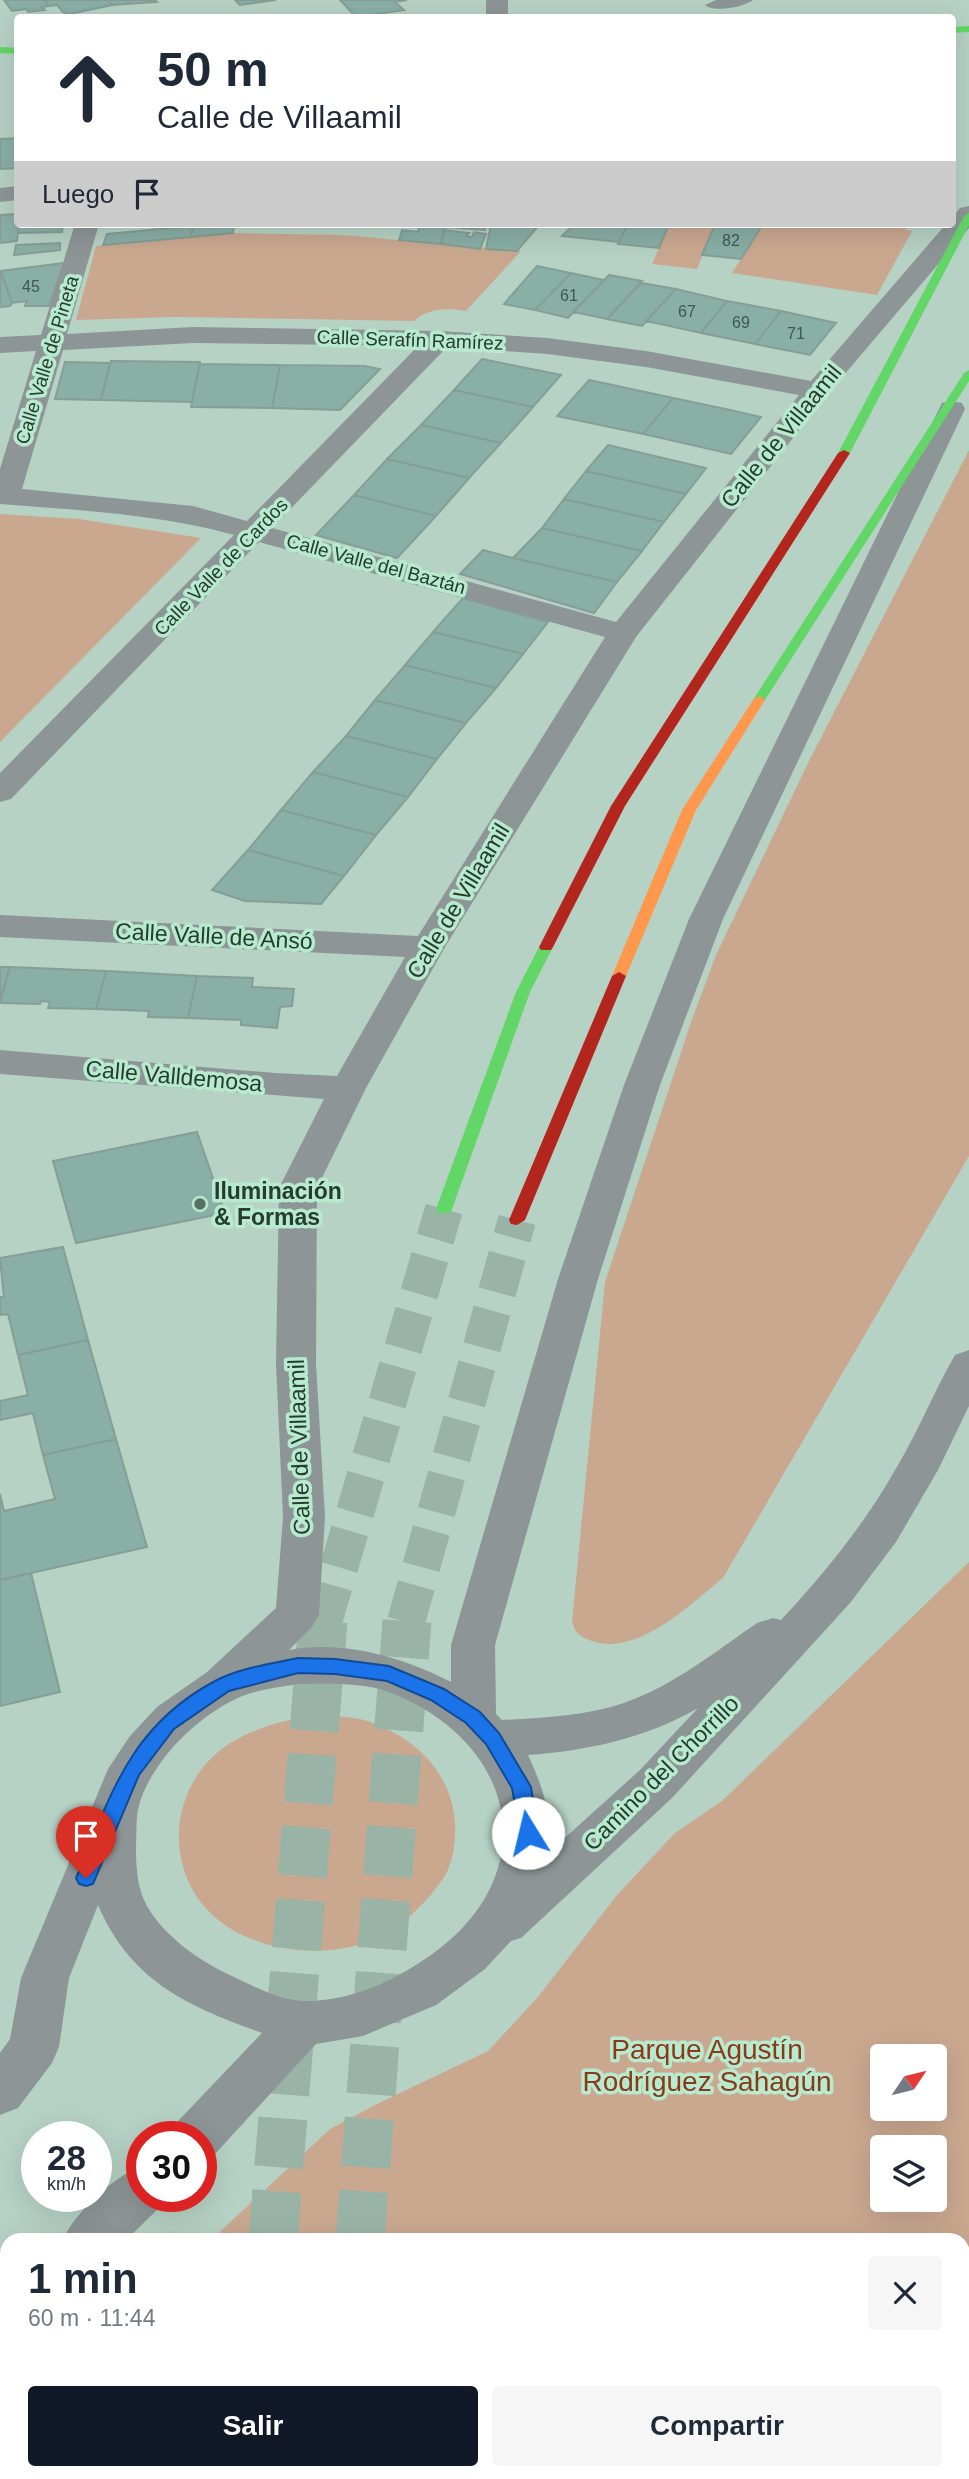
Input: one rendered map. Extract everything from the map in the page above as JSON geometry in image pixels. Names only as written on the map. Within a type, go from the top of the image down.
[{"type":"main road","name":"Calle de Villaamil","points":[[444,1209],[523,992],[618,806],[837,467],[969,214]]},
{"type":"main road","points":[[517,1220],[689,810],[967,377]]},
{"type":"street","name":"Calle de Villaamil","points":[[222,1686],[298,1615],[304,1517],[296,1364],[298,1188],[348,1088],[428,947],[623,633],[817,390],[969,214]]},
{"type":"street","name":"Calle Valle de Pineta","points":[[3,496],[86,228]]},
{"type":"street","name":"Calle Serafín Ramírez","points":[[0,345],[193,335],[440,339],[547,346],[646,359],[817,390]]},
{"type":"street","name":"Calle Valle de Cardos","points":[[0,792],[440,339]]},
{"type":"street","points":[[483,1728],[473,1645],[578,1279],[642,1085],[706,919],[967,377]]},
{"type":"street","name":"Calle Valle del Baztán","points":[[3,496],[95,503],[192,515],[623,633]]},
{"type":"street","name":"Calle Valle de Ansó","points":[[0,926],[428,947]]},
{"type":"street","name":"Calle Valldemosa","points":[[0,1062],[275,1085],[348,1088]]},
{"type":"street","name":"Camino del Chorrillo","points":[[479,1946],[656,1784],[835,1591],[881,1530],[917,1470],[969,1365]]},
{"type":"street","name":"Camino del Chorrillo","points":[[483,1728],[545,1736],[597,1727],[659,1708],[709,1680],[835,1591]]},
{"type":"street","points":[[0,2092],[34,2047],[46,1978],[116,1803],[131,1771],[167,1724],[222,1686],[298,1665],[335,1666],[389,1674],[438,1695],[483,1728],[521,1787],[528,1833],[522,1869],[507,1910],[479,1946],[445,1973],[403,1998],[357,2015],[303,2024],[236,2001],[182,1975],[132,1927],[116,1894],[111,1857],[116,1803]]},
{"type":"street","points":[[212,2121],[303,2024]]},
{"type":"street","points":[[96,2233],[126,2205]]},
{"type":"lane","points":[[712,5],[746,0]]},
{"type":"green space","points":[[667,228],[713,228],[697,269],[652,264]]},
{"type":"green space","points":[[760,228],[906,228],[912,231],[877,295],[732,273]]},
{"type":"green space","points":[[233,233],[343,235],[521,251],[466,311],[438,310],[414,321],[175,317],[76,320],[96,246]]},
{"type":"green space","points":[[969,450],[969,1156],[723,1578],[678,1614],[643,1636],[607,1644],[589,1640],[577,1633],[572,1621],[605,1282],[691,1022],[716,955],[809,761]]},
{"type":"green space","points":[[0,514],[79,519],[201,538],[0,742]]},
{"type":"green space","name":"Parque Agustín Rodríguez Sahagún","points":[[969,1562],[969,2233],[219,2233],[330,2129],[488,2051],[538,1997],[617,1895],[675,1833],[722,1801]]},
{"type":"green space","points":[[317,1715],[364,1720],[398,1735],[414,1746],[438,1772],[452,1805],[455,1824],[451,1860],[446,1873],[417,1910],[394,1929],[366,1943],[322,1951],[299,1950],[254,1940],[216,1918],[198,1898],[186,1876],[180,1851],[179,1826],[184,1802],[195,1779],[211,1759],[232,1742],[263,1728]]},
{"type":"building","points":[[4,0],[44,0],[49,6],[42,7],[45,10],[12,11]]},
{"type":"building","points":[[44,0],[108,0],[112,5],[70,14],[63,12],[57,5],[49,6]]},
{"type":"building","points":[[108,0],[155,0],[157,2],[112,5]]},
{"type":"building","points":[[235,0],[276,0],[240,5]]},
{"type":"building","points":[[340,0],[407,0],[395,2],[404,10],[353,14]]},
{"type":"building","points":[[14,138],[14,168],[0,169],[0,139]]},
{"type":"building","points":[[14,214],[14,228],[19,228],[17,241],[0,243],[0,215]]},
{"type":"building","points":[[19,228],[62,228],[62,232],[18,233]]},
{"type":"building","points":[[193,228],[234,228],[233,233],[190,237]]},
{"type":"building","points":[[193,228],[190,237],[103,245],[107,234]]},
{"type":"building","points":[[419,228],[445,228],[441,244],[399,240],[402,230],[418,232]]},
{"type":"building","points":[[490,228],[537,228],[517,251],[486,249]]},
{"type":"building","points":[[570,228],[626,228],[619,242],[562,236]]},
{"type":"building","points":[[626,228],[667,228],[659,248],[618,244]]},
{"type":"building","points":[[713,228],[760,228],[741,259],[702,255]]},
{"type":"building","points":[[444,230],[469,233],[466,236],[472,237],[474,232],[486,234],[480,249],[441,244]]},
{"type":"building","points":[[60,243],[60,250],[14,255],[16,245]]},
{"type":"building","points":[[64,263],[49,306],[25,306],[27,301],[12,303],[1,271]]},
{"type":"building","points":[[537,266],[571,273],[535,310],[504,304]]},
{"type":"building","points":[[0,271],[12,303],[10,306],[0,307]]},
{"type":"building","points":[[571,273],[604,280],[568,318],[535,310]]},
{"type":"building","points":[[609,275],[642,281],[607,319],[573,312]]},
{"type":"building","points":[[641,283],[676,289],[642,326],[607,319]]},
{"type":"building","points":[[676,289],[727,301],[701,333],[646,321]]},
{"type":"building","points":[[727,301],[781,311],[755,344],[701,333]]},
{"type":"building","points":[[781,311],[836,323],[810,355],[755,344]]},
{"type":"building","points":[[482,359],[561,375],[533,407],[454,390]]},
{"type":"building","points":[[111,361],[200,362],[192,402],[101,400]]},
{"type":"building","points":[[65,362],[110,363],[101,400],[55,399]]},
{"type":"building","points":[[200,364],[280,365],[272,408],[191,407]]},
{"type":"building","points":[[280,365],[365,366],[380,369],[340,410],[272,408]]},
{"type":"building","points":[[589,380],[673,398],[643,434],[557,416]]},
{"type":"building","points":[[454,390],[533,407],[501,443],[421,425]]},
{"type":"building","points":[[673,398],[761,417],[731,454],[643,434]]},
{"type":"building","points":[[421,425],[501,443],[469,478],[387,459]]},
{"type":"building","points":[[608,445],[706,468],[686,494],[586,471]]},
{"type":"building","points":[[387,459],[469,478],[436,516],[354,495]]},
{"type":"building","points":[[586,471],[686,494],[664,522],[564,499]]},
{"type":"building","points":[[354,495],[436,516],[397,558],[316,535]]},
{"type":"building","points":[[564,499],[664,522],[642,551],[542,528]]},
{"type":"building","points":[[542,528],[642,551],[617,582],[513,558]]},
{"type":"building","points":[[483,550],[617,582],[594,613],[460,574]]},
{"type":"building","points":[[463,598],[548,622],[523,654],[433,632]]},
{"type":"building","points":[[433,632],[523,654],[496,688],[405,665]]},
{"type":"building","points":[[405,665],[496,688],[466,723],[375,700]]},
{"type":"building","points":[[375,700],[466,723],[437,759],[346,736]]},
{"type":"building","points":[[346,736],[437,759],[408,797],[313,772]]},
{"type":"building","points":[[313,772],[408,797],[376,835],[281,810]]},
{"type":"building","points":[[281,810],[376,835],[344,876],[248,850]]},
{"type":"building","points":[[248,850],[344,876],[321,904],[245,901],[212,890]]},
{"type":"building","points":[[0,967],[10,967],[0,999]]},
{"type":"building","points":[[10,967],[106,971],[96,1009],[48,1008],[50,1002],[0,1003]]},
{"type":"building","points":[[106,971],[197,976],[188,1018],[148,1017],[149,1011],[96,1009]]},
{"type":"building","points":[[197,976],[253,978],[252,987],[294,989],[292,1006],[280,1007],[277,1028],[241,1025],[241,1020],[188,1018]]},
{"type":"building","points":[[197,1132],[225,1213],[76,1243],[53,1161]]},
{"type":"building","points":[[63,1247],[88,1340],[18,1355],[8,1314],[0,1315],[0,1297],[4,1297],[0,1258]]},
{"type":"building","points":[[88,1340],[116,1439],[43,1455],[33,1413],[0,1420],[0,1401],[28,1395],[18,1355]]},
{"type":"building","points":[[116,1439],[147,1547],[0,1580],[0,1494],[4,1511],[55,1499],[43,1455]]},
{"type":"building","points":[[31,1573],[60,1692],[0,1706],[0,1580]]},
{"type":"tunnel","points":[[323,1622],[444,1209]]},
{"type":"tunnel","points":[[406,1622],[517,1220]]},
{"type":"tunnel","points":[[274,2233],[323,1621]]},
{"type":"tunnel","points":[[361,2233],[407,1621]]},
{"type":"traffic: fast","points":[[956,30],[969,29]]},
{"type":"traffic: fast","points":[[0,50],[14,51]]},
{"type":"traffic: fast","points":[[844,453],[969,216]]},
{"type":"traffic: fast","points":[[759,700],[969,373]]},
{"type":"traffic: fast","points":[[444,1209],[523,992],[546,947]]},
{"type":"traffic: slow","points":[[619,976],[689,810],[759,700]]},
{"type":"traffic: jam","points":[[546,947],[618,806],[844,453]]},
{"type":"traffic: jam","points":[[517,1220],[619,976]]},
{"type":"place","name":"Iluminación & Formas","points":[[200,1204]]},
{"type":"route","points":[[86,1878],[131,1771],[167,1724],[222,1686],[298,1665],[335,1666],[389,1674],[438,1695],[473,1717],[493,1739],[521,1787],[528,1833]]}]
